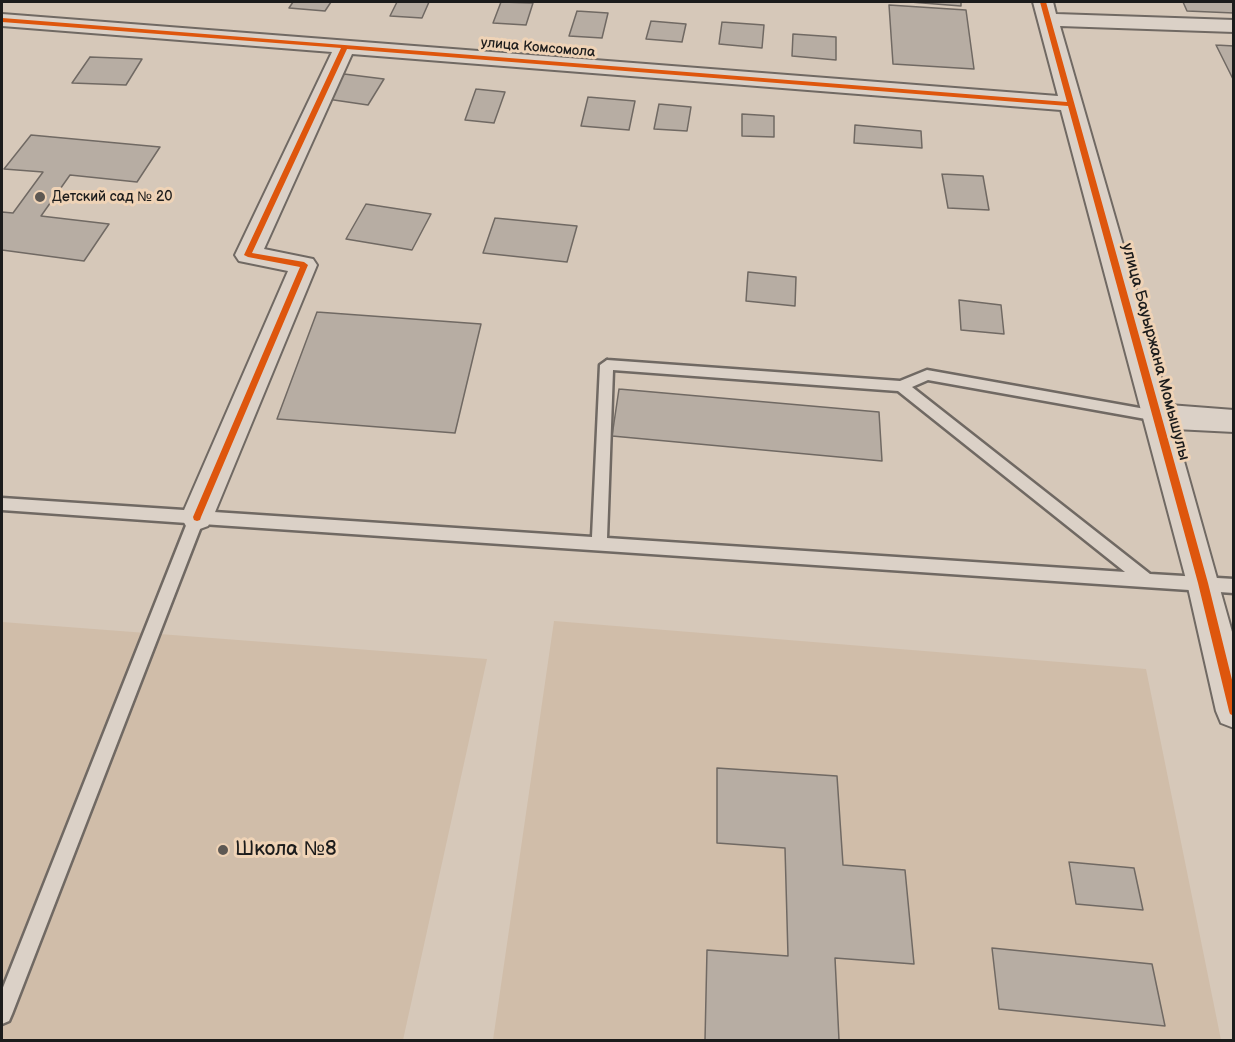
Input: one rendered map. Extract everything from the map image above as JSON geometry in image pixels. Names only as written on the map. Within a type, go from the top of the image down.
[{"type":"street","points":[[3,21],[20,2]]},
{"type":"street","points":[[1046,11],[1233,26]]},
{"type":"street","name":"улица Бауыржана Момышулы","points":[[1046,11],[1203,583],[1233,711]]},
{"type":"street","name":"улица Комсомола","points":[[3,21],[1072,104]]},
{"type":"street","points":[[197,517],[304,265],[248,255],[345,46]]},
{"type":"street","points":[[1157,416],[1233,421]]},
{"type":"lane","points":[[599,543],[607,365],[901,386],[927,375],[1157,416]]},
{"type":"lane","points":[[901,386],[1144,579]]},
{"type":"lane","points":[[2,504],[1233,586]]},
{"type":"lane","points":[[2,1014],[197,517]]},
{"type":"shaded area","points":[[554,621],[1146,669],[1221,1040],[493,1040]]},
{"type":"shaded area","name":"Школа №8","points":[[2,622],[487,659],[403,1040],[2,1040]]},
{"type":"building","points":[[293,2],[331,2],[325,11],[289,8]]},
{"type":"building","points":[[397,2],[429,2],[422,18],[390,16]]},
{"type":"building","points":[[501,2],[533,3],[526,25],[493,23]]},
{"type":"building","points":[[910,2],[961,2],[961,6]]},
{"type":"building","points":[[1183,2],[1234,2],[1234,13],[1187,11]]},
{"type":"building","points":[[889,5],[966,10],[974,69],[893,64]]},
{"type":"building","points":[[577,11],[608,13],[602,38],[569,36]]},
{"type":"building","points":[[651,21],[686,24],[682,42],[646,39]]},
{"type":"building","points":[[722,22],[764,25],[762,48],[719,44]]},
{"type":"building","points":[[793,34],[836,37],[836,60],[792,56]]},
{"type":"building","points":[[1216,45],[1234,46],[1234,81]]},
{"type":"building","points":[[90,57],[142,59],[126,85],[72,83]]},
{"type":"building","points":[[344,74],[384,79],[368,105],[327,99]]},
{"type":"building","points":[[476,89],[505,92],[494,123],[465,120]]},
{"type":"building","points":[[588,97],[635,101],[629,130],[581,126]]},
{"type":"building","points":[[659,104],[691,107],[687,131],[654,129]]},
{"type":"building","points":[[742,114],[774,116],[774,137],[742,136]]},
{"type":"building","points":[[855,125],[921,131],[922,148],[854,143]]},
{"type":"building","name":"Детский сад № 20","points":[[31,135],[160,147],[137,182],[70,175],[41,216],[109,224],[84,261],[2,250],[2,212],[13,213],[43,172],[4,169]]},
{"type":"building","points":[[942,174],[983,176],[989,210],[948,208]]},
{"type":"building","points":[[366,204],[431,214],[412,250],[346,239]]},
{"type":"building","points":[[495,218],[577,226],[567,262],[483,253]]},
{"type":"building","points":[[748,272],[796,277],[795,306],[746,301]]},
{"type":"building","points":[[959,300],[1001,305],[1004,334],[961,330]]},
{"type":"building","points":[[317,312],[481,324],[455,433],[277,419]]},
{"type":"building","points":[[619,389],[879,412],[882,461],[612,436]]},
{"type":"building","points":[[717,768],[837,776],[843,865],[905,870],[914,964],[835,958],[839,1040],[705,1040],[707,950],[788,956],[785,848],[717,843]]},
{"type":"building","points":[[1069,862],[1134,868],[1143,910],[1076,904]]},
{"type":"building","points":[[992,948],[1152,964],[1165,1026],[999,1009]]},
{"type":"cycle path","points":[[1043,2],[1203,583],[1234,711]]},
{"type":"cycle path","points":[[2,20],[1072,104]]},
{"type":"cycle path","points":[[197,517],[304,265],[248,255],[345,46]]},
{"type":"place","name":"Детский сад № 20","points":[[40,197]]},
{"type":"place","name":"Школа №8","points":[[223,850]]}]
